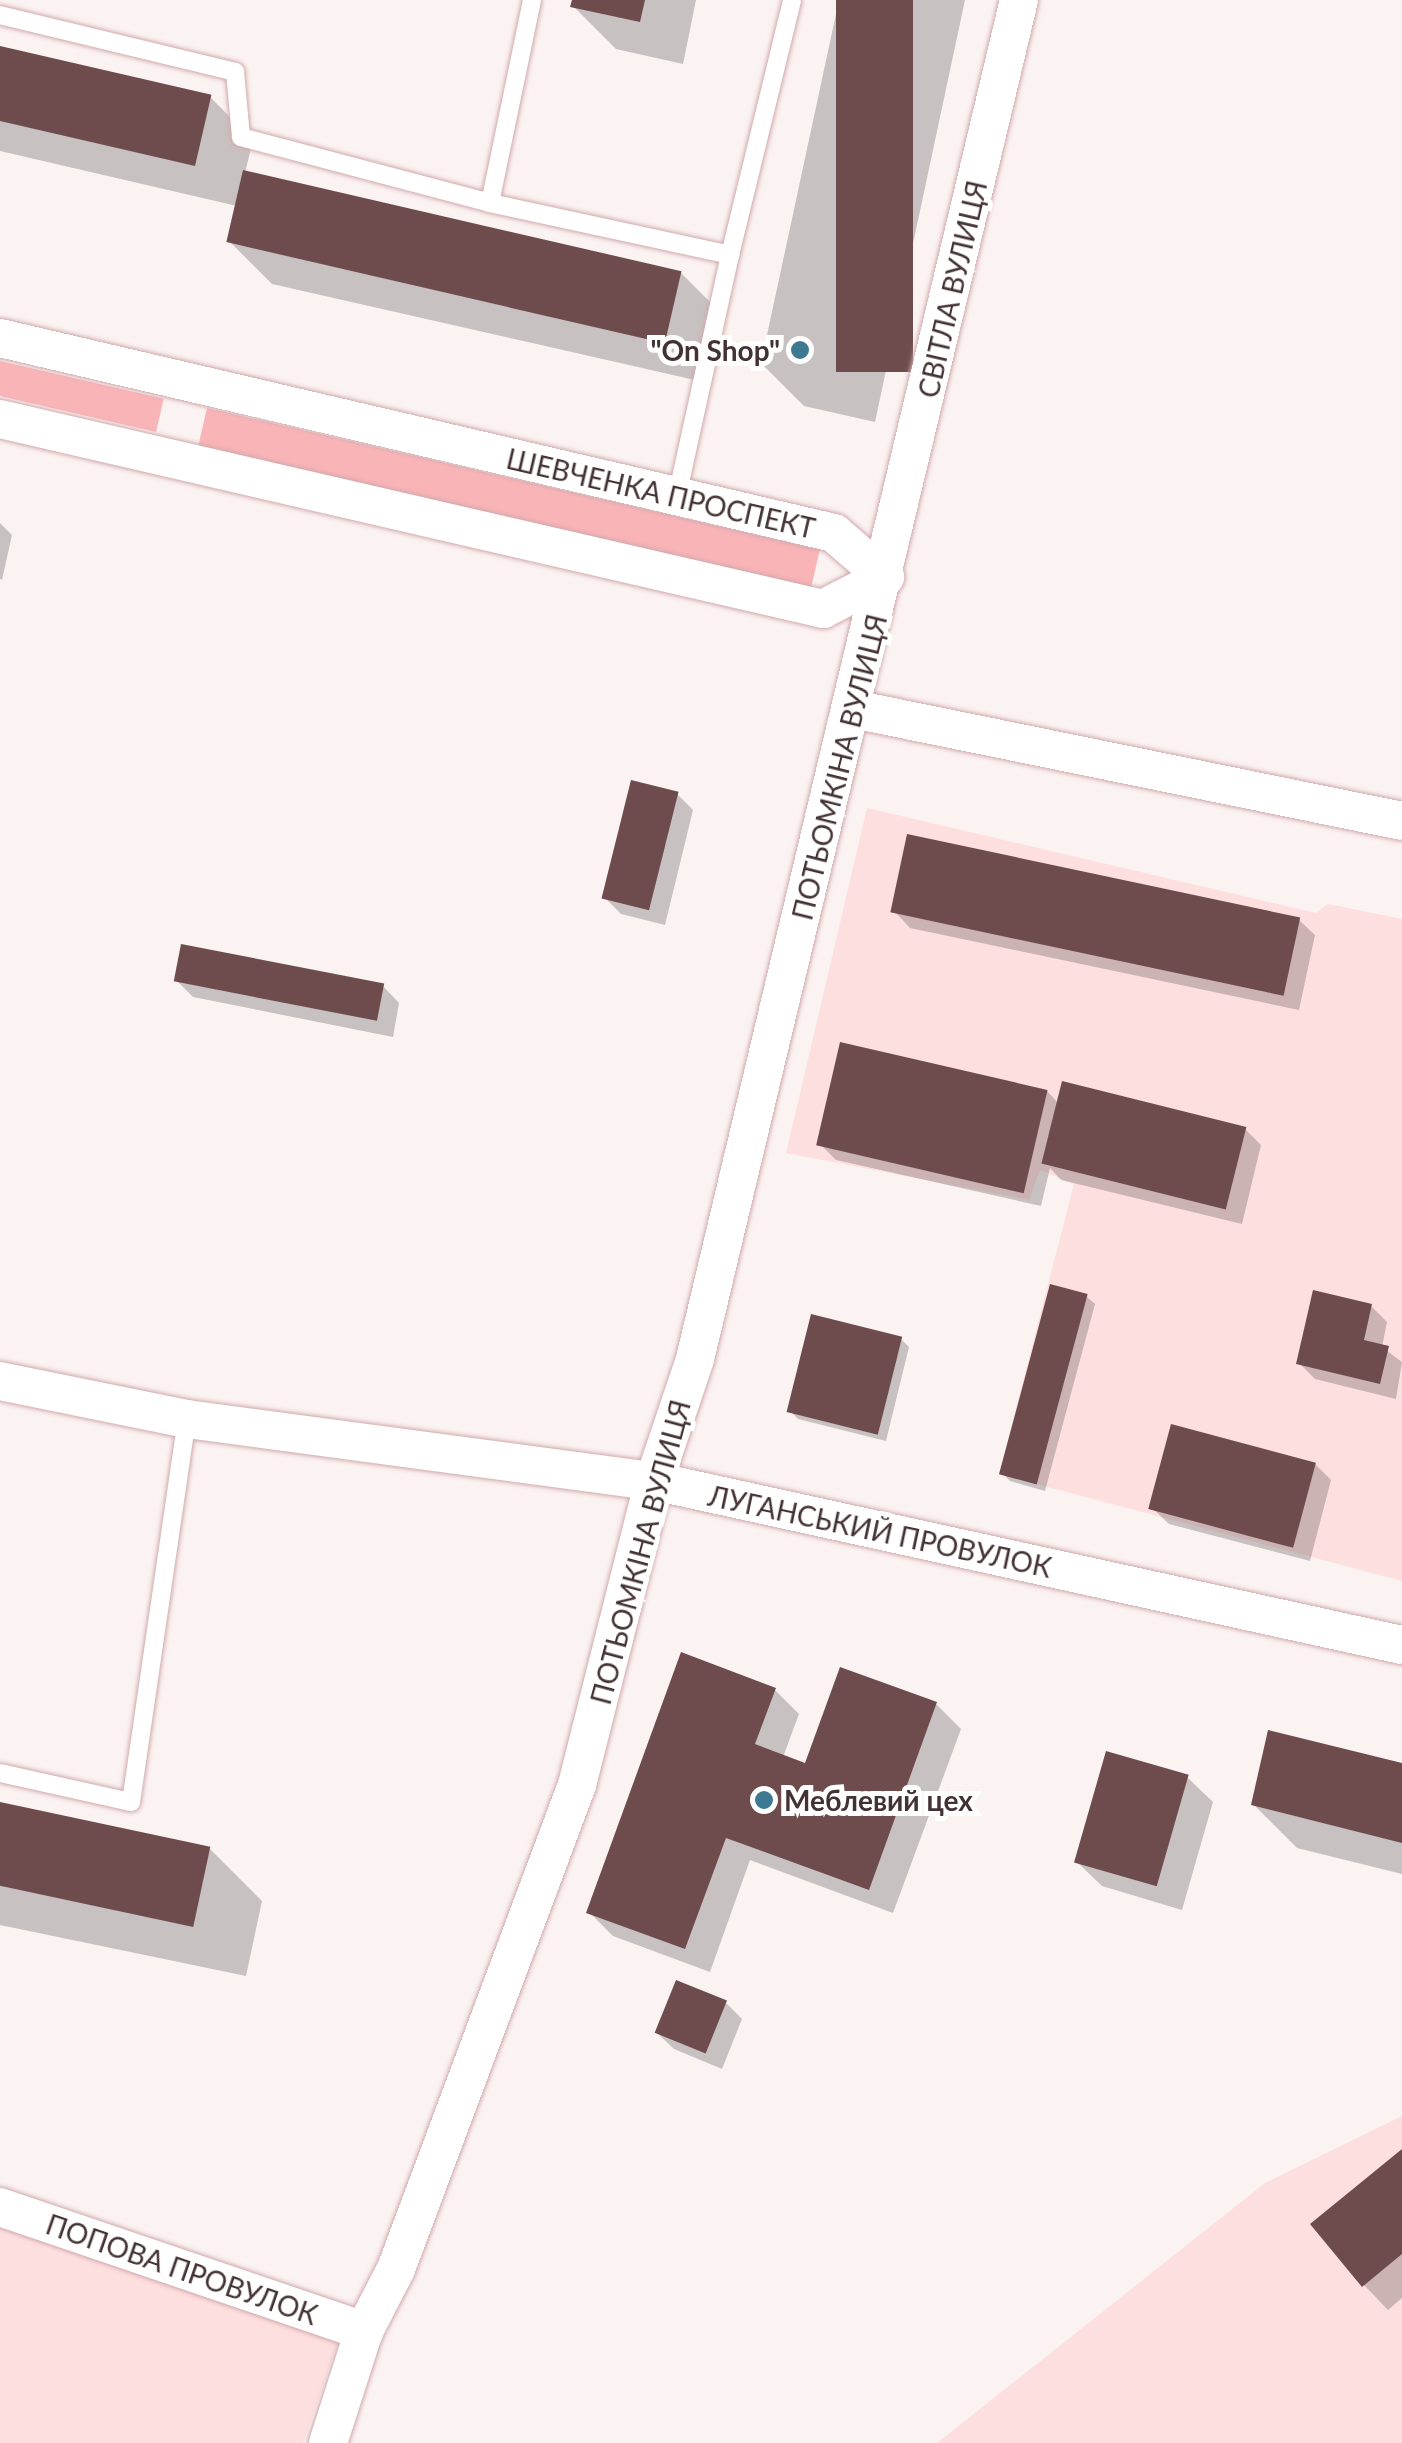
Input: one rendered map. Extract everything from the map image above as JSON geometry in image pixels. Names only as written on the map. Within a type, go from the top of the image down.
[{"type":"street","name":"СВІТЛА ВУЛИЦЯ","points":[[885,577],[1019,0]]},
{"type":"street","name":"ШЕВЧЕНКА ПРОСПЕКТ","points":[[0,338],[834,533],[885,577]]},
{"type":"street","points":[[0,419],[823,609],[885,577]]},
{"type":"street","name":"ПОТЬОМКІНА ВУЛИЦЯ","points":[[328,2443],[364,2331],[396,2269],[578,1785],[654,1481],[696,1359],[885,577]]},
{"type":"street","points":[[852,709],[1402,821]]},
{"type":"street","name":"ЛУГАНСЬКИЙ ПРОВУЛОК","points":[[0,1382],[187,1419],[654,1481],[1402,1645]]},
{"type":"street","name":"ПОПОВА ПРОВУЛОК","points":[[0,2207],[364,2331]]},
{"type":"lane","points":[[490,203],[532,0]]},
{"type":"lane","points":[[676,496],[792,0]]},
{"type":"lane","points":[[0,15],[236,72],[242,138],[490,203],[730,255]]},
{"type":"lane","points":[[0,1773],[130,1802],[187,1419]]},
{"type":"shaded area","points":[[0,361],[164,399],[156,432],[0,396]]},
{"type":"shaded area","points":[[207,408],[820,549],[811,587],[198,446]]},
{"type":"shaded area","points":[[867,808],[1316,913],[1328,904],[1402,919],[1402,1581],[999,1474],[1074,1184],[1040,1170],[1029,1200],[786,1153]]},
{"type":"shaded area","points":[[1402,2116],[1402,2443],[937,2443],[1265,2183]]},
{"type":"shaded area","points":[[0,2219],[341,2333],[303,2443],[0,2443]]},
{"type":"building","points":[[572,0],[645,0],[640,22],[570,7]]},
{"type":"building","points":[[836,0],[913,0],[913,372],[836,372]]},
{"type":"building","points":[[0,46],[211,95],[195,166],[0,121]]},
{"type":"building","points":[[243,170],[681,271],[665,343],[226,242]]},
{"type":"building","points":[[631,780],[679,792],[649,910],[601,898]]},
{"type":"building","points":[[907,834],[1300,918],[1284,996],[890,912]]},
{"type":"building","points":[[181,944],[384,983],[377,1021],[174,981]]},
{"type":"building","points":[[840,1042],[1048,1090],[1024,1193],[816,1145]]},
{"type":"building","points":[[1062,1081],[1246,1127],[1226,1209],[1041,1163]]},
{"type":"building","points":[[1050,1284],[1088,1294],[1037,1484],[999,1474]]},
{"type":"building","points":[[1313,1290],[1372,1304],[1364,1340],[1389,1346],[1380,1384],[1296,1364]]},
{"type":"building","points":[[811,1314],[902,1337],[878,1435],[787,1412]]},
{"type":"building","points":[[1171,1424],[1316,1463],[1293,1548],[1148,1509]]},
{"type":"building","name":"Меблевий цех","points":[[681,1652],[776,1688],[755,1744],[805,1763],[840,1667],[937,1702],[869,1890],[726,1838],[685,1949],[586,1913]]},
{"type":"building","points":[[1268,1730],[1402,1763],[1402,1843],[1251,1805]]},
{"type":"building","points":[[1106,1751],[1189,1775],[1157,1886],[1074,1863]]},
{"type":"building","points":[[0,1802],[210,1847],[193,1927],[0,1886]]},
{"type":"building","points":[[676,1980],[727,2001],[706,2053],[655,2033]]},
{"type":"building","points":[[1402,2149],[1402,2254],[1362,2287],[1310,2224]]},
{"type":"place","name":"\"On Shop\"","points":[[800,350]]},
{"type":"place","name":"Меблевий цех","points":[[764,1800]]}]
